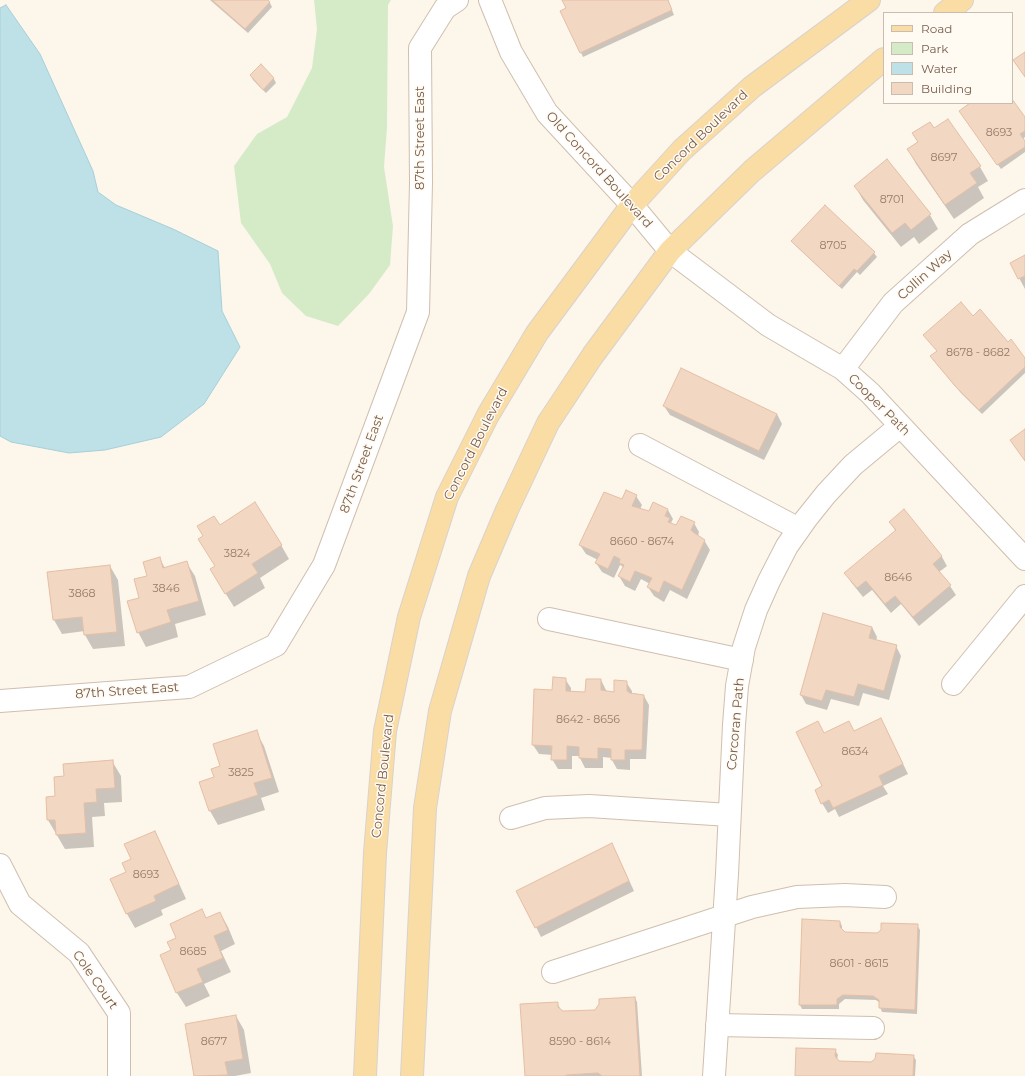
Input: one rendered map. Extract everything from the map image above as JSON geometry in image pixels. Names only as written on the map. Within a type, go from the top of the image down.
[{"type":"main road","name":"Concord Boulevard","points":[[365,1076],[375,853],[385,731],[409,617],[447,497],[488,415],[537,333],[632,205],[682,150],[752,87],[869,0]]},
{"type":"main road","points":[[946,12],[962,0]]},
{"type":"main road","points":[[412,1076],[425,808],[440,711],[479,576],[507,510],[548,423],[593,355],[670,251],[752,171],[883,60]]},
{"type":"street","name":"87th Street East","points":[[0,700],[189,687],[276,644],[324,565],[418,312],[420,48],[445,8],[457,0]]},
{"type":"street","name":"Old Concord Boulevard","points":[[490,0],[511,52],[546,113],[632,205],[670,251]]},
{"type":"street","name":"Collin Way","points":[[843,369],[893,303],[970,234],[1025,200]]},
{"type":"street","name":"Cooper Path","points":[[670,251],[768,325],[843,369],[870,393],[1025,559]]},
{"type":"street","name":"Corcoran Path","points":[[714,1076],[734,725],[737,686],[744,648],[756,610],[769,580],[787,546],[826,494],[853,465],[900,426]]},
{"type":"street","points":[[640,445],[799,529]]},
{"type":"street","points":[[953,684],[1025,596]]},
{"type":"street","points":[[549,619],[742,660]]},
{"type":"street","points":[[511,818],[545,808],[589,806],[730,815]]},
{"type":"street","name":"Cole Court","points":[[0,865],[20,904],[79,953],[119,1012],[119,1076]]},
{"type":"street","points":[[553,972],[752,907],[797,897],[845,895],[885,897]]},
{"type":"street","points":[[717,1025],[873,1028]]},
{"type":"green space","points":[[314,0],[391,0],[388,5],[387,128],[384,167],[393,226],[390,265],[369,294],[338,326],[306,316],[282,293],[270,264],[241,223],[234,166],[257,134],[287,117],[312,68],[317,29]]},
{"type":"water","points":[[6,5],[40,54],[93,171],[98,192],[116,205],[173,229],[218,251],[222,311],[240,347],[204,404],[161,437],[105,450],[69,453],[11,442],[0,436],[0,8]]},
{"type":"building","points":[[212,0],[268,0],[270,2],[245,29]]},
{"type":"building","points":[[562,0],[668,0],[672,10],[580,53],[560,11],[566,8]]},
{"type":"building","points":[[1025,52],[1025,77],[1013,60]]},
{"type":"building","points":[[261,64],[274,78],[263,90],[250,75]]},
{"type":"building","points":[[1013,100],[1025,117],[1025,131],[1020,134],[1025,141],[1025,147],[997,165],[959,111],[969,104],[1013,104]]},
{"type":"building","points":[[948,119],[981,166],[970,173],[977,183],[945,205],[907,149],[918,142],[912,133],[930,122],[934,128]]},
{"type":"building","points":[[887,159],[931,214],[911,230],[905,223],[892,233],[854,186]]},
{"type":"building","points":[[825,205],[875,252],[857,271],[854,269],[839,286],[791,241]]},
{"type":"building","points":[[1025,255],[1025,276],[1018,279],[1010,263]]},
{"type":"building","points":[[961,302],[973,316],[980,309],[1008,342],[1011,339],[1025,358],[1025,367],[979,410],[956,387],[930,356],[937,351],[923,335]]},
{"type":"building","points":[[681,368],[777,414],[759,451],[663,406]]},
{"type":"building","points":[[1025,429],[1025,461],[1010,440]]},
{"type":"building","points":[[626,490],[637,495],[632,506],[649,511],[653,502],[668,509],[665,516],[670,518],[668,522],[676,525],[681,516],[695,522],[691,530],[705,540],[682,590],[664,581],[659,593],[647,587],[652,578],[635,571],[630,582],[618,576],[624,565],[619,563],[620,559],[614,556],[608,569],[595,563],[600,554],[579,545],[604,492],[622,499]]},
{"type":"building","points":[[255,502],[282,545],[252,564],[258,573],[225,594],[210,569],[215,566],[198,539],[203,536],[197,526],[214,516],[220,525]]},
{"type":"building","points":[[904,509],[942,556],[933,564],[951,585],[913,617],[895,596],[885,604],[866,581],[857,588],[844,573],[896,530],[889,522]]},
{"type":"building","points":[[160,557],[163,568],[187,561],[199,601],[167,610],[171,622],[137,633],[127,601],[139,598],[134,579],[147,576],[143,562]]},
{"type":"building","points":[[110,565],[117,632],[84,635],[82,617],[53,620],[47,572]]},
{"type":"building","points":[[823,613],[872,627],[869,638],[897,645],[884,691],[858,684],[854,697],[826,690],[822,701],[800,695]]},
{"type":"building","points":[[553,677],[566,678],[566,691],[585,692],[586,679],[601,679],[601,690],[614,692],[614,680],[627,681],[627,691],[630,693],[644,695],[642,750],[625,750],[625,760],[611,760],[611,749],[598,748],[598,759],[579,758],[579,747],[567,746],[567,760],[551,760],[552,746],[532,745],[534,689],[552,690]]},
{"type":"building","points":[[881,718],[903,764],[879,776],[883,785],[833,808],[829,800],[821,804],[815,790],[822,786],[796,732],[818,721],[824,733],[849,721],[854,731]]},
{"type":"building","points":[[257,730],[272,778],[254,783],[258,795],[209,811],[199,782],[214,777],[211,769],[220,766],[213,744]]},
{"type":"building","points":[[113,760],[115,788],[96,789],[97,802],[84,803],[86,833],[56,835],[55,820],[47,820],[46,797],[55,796],[54,777],[64,776],[63,764]]},
{"type":"building","points":[[155,831],[179,884],[154,896],[156,901],[126,914],[110,879],[126,872],[122,863],[131,859],[124,844]]},
{"type":"building","points":[[612,843],[629,881],[535,928],[516,891]]},
{"type":"building","points":[[202,909],[206,918],[220,912],[228,930],[214,936],[223,958],[197,969],[203,982],[176,993],[160,955],[171,950],[167,942],[176,938],[170,924]]},
{"type":"building","points":[[802,919],[840,921],[840,927],[845,932],[877,933],[881,930],[881,923],[918,924],[915,1010],[879,1008],[879,1000],[873,996],[843,995],[837,999],[837,1005],[799,1005]]},
{"type":"building","points":[[635,997],[640,1076],[602,1076],[598,1073],[565,1076],[525,1076],[520,1004],[558,1002],[558,1007],[563,1011],[595,1010],[599,1004],[599,999]]},
{"type":"building","points":[[236,1015],[243,1059],[225,1062],[228,1075],[194,1076],[185,1024]]},
{"type":"building","points":[[796,1048],[836,1049],[835,1056],[839,1061],[871,1062],[875,1059],[876,1053],[914,1055],[913,1076],[795,1076]]}]
